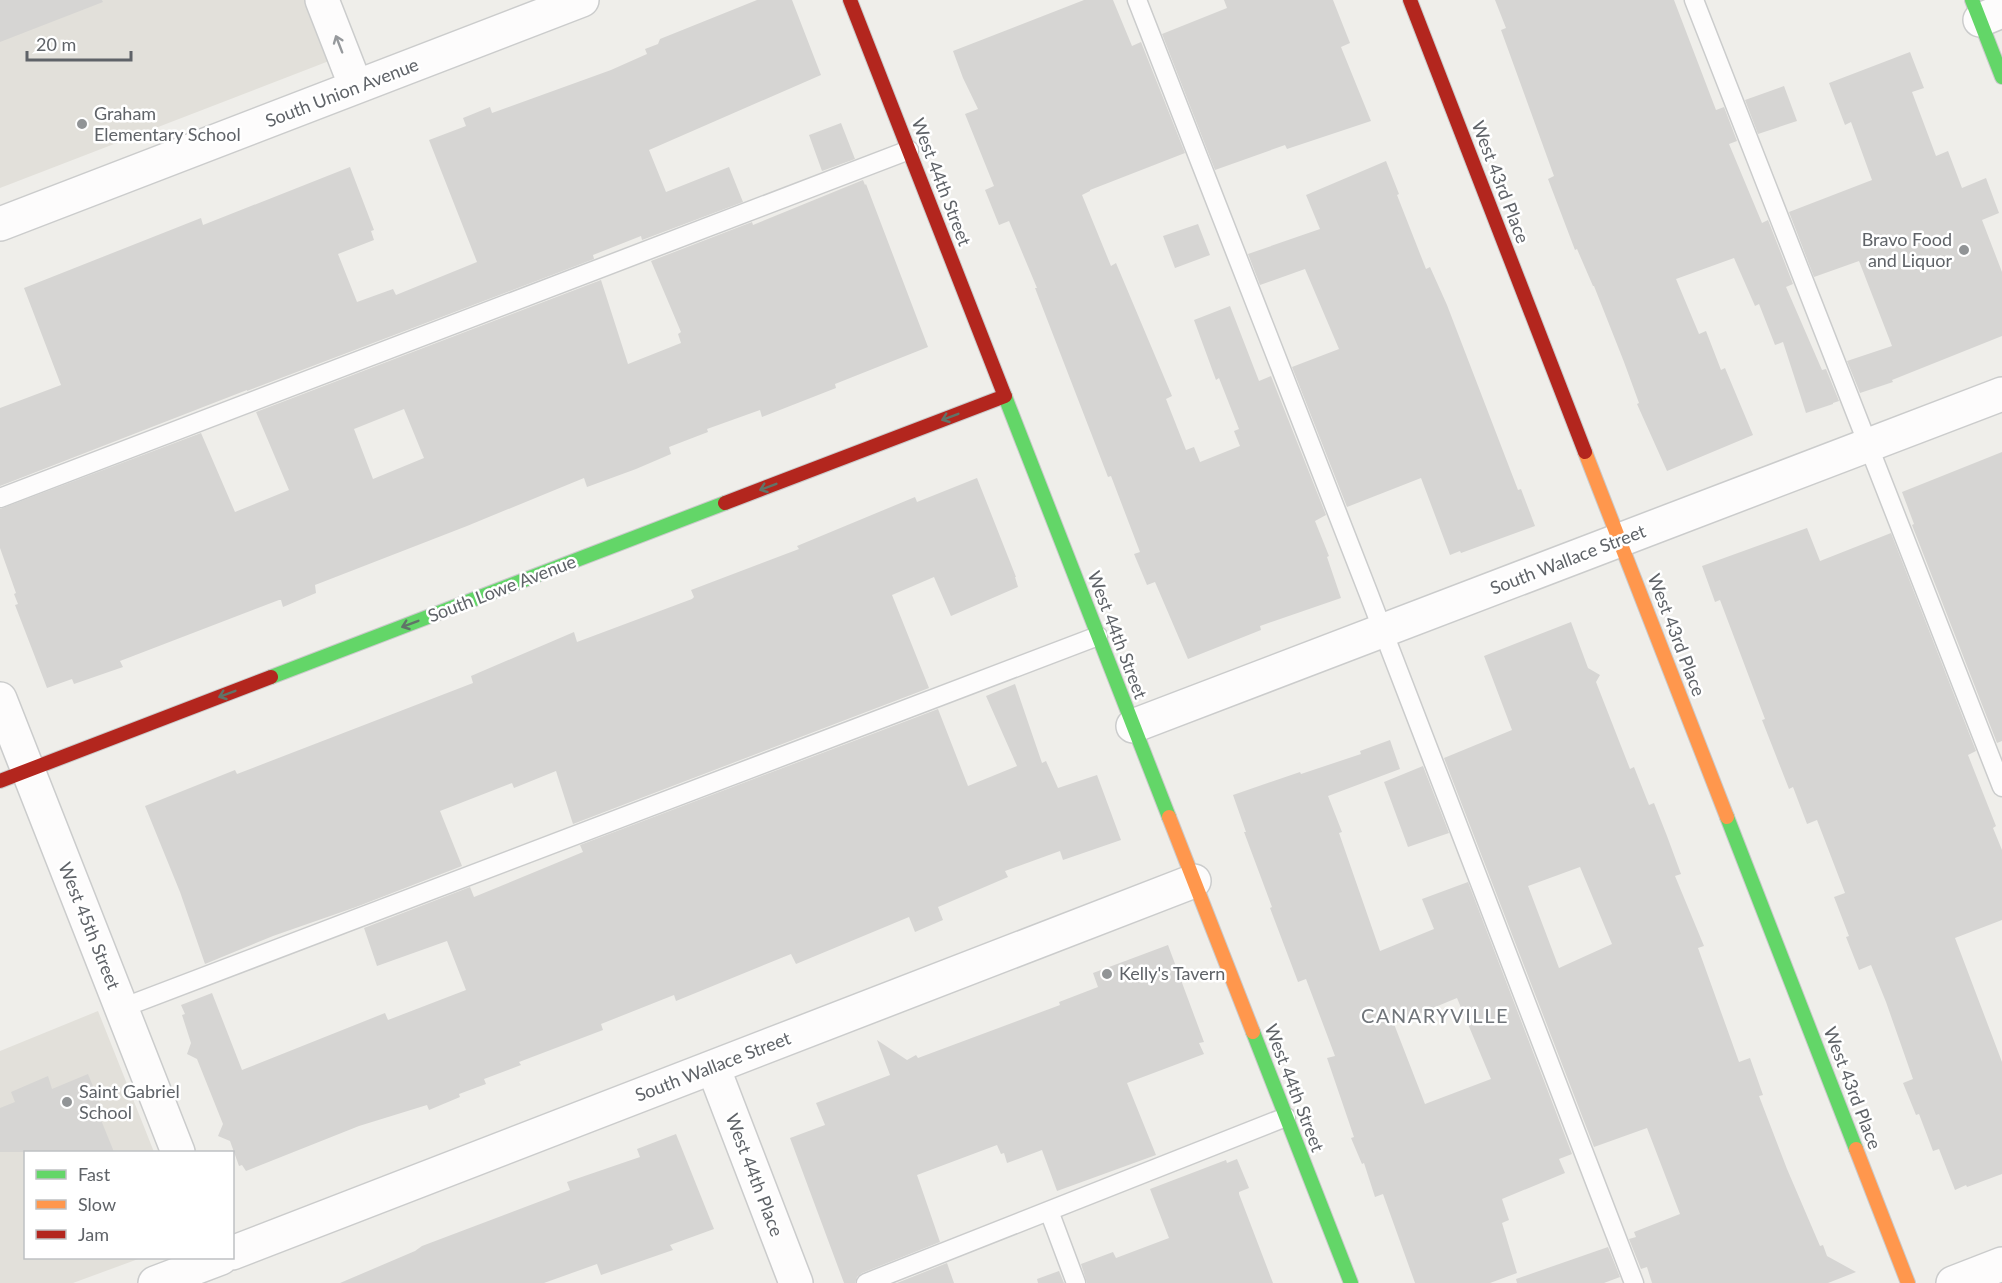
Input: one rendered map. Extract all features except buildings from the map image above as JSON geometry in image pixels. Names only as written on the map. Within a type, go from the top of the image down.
[{"type":"street","points":[[322,0],[356,87]]},
{"type":"street","name":"South Union Avenue","points":[[0,224],[582,0]]},
{"type":"street","name":"West 44th Street","points":[[850,0],[1351,1283]]},
{"type":"street","name":"West 43rd Place","points":[[1410,0],[1908,1283]]},
{"type":"street","points":[[1985,10],[2002,77]]},
{"type":"street","name":"South Wallace Street","points":[[1133,726],[2002,394]]},
{"type":"street","name":"South Lowe Avenue","points":[[14,776],[1005,396]]},
{"type":"street","name":"West 45th Street","points":[[0,699],[14,776],[122,1008],[178,1151]]},
{"type":"street","name":"South Wallace Street","points":[[234,1252],[1194,881]]},
{"type":"street","name":"West 44th Place","points":[[712,1067],[791,1282]]},
{"type":"street","points":[[155,1283],[217,1259]]},
{"type":"street","points":[[220,1259],[229,1283]]},
{"type":"street","points":[[1953,1283],[2002,1264]]},
{"type":"lane","points":[[1137,0],[1634,1283]]},
{"type":"lane","points":[[1694,0],[2002,787]]},
{"type":"lane","points":[[0,498],[909,150]]},
{"type":"lane","points":[[122,1008],[1098,636]]},
{"type":"lane","points":[[866,1283],[1286,1117]]},
{"type":"lane","points":[[1049,1211],[1076,1283]]},
{"type":"shaded area","name":"Graham Elementary School","points":[[0,0],[305,0],[329,61],[0,188]]},
{"type":"shaded area","name":"Saint Gabriel School","points":[[98,1011],[154,1151],[24,1151],[24,1259],[138,1259],[73,1283],[0,1283],[0,1051]]},
{"type":"traffic: fast","points":[[1972,0],[2002,77]]},
{"type":"traffic: fast","points":[[1004,394],[1169,817]]},
{"type":"traffic: fast","points":[[271,677],[725,503]]},
{"type":"traffic: fast","points":[[1727,817],[1856,1149]]},
{"type":"traffic: fast","points":[[1253,1032],[1351,1283]]},
{"type":"traffic: slow","points":[[1585,452],[1727,817]]},
{"type":"traffic: slow","points":[[1169,817],[1253,1032]]},
{"type":"traffic: slow","points":[[1856,1149],[1908,1283]]},
{"type":"traffic: jam","points":[[850,0],[1004,394]]},
{"type":"traffic: jam","points":[[1410,0],[1585,452]]},
{"type":"traffic: jam","points":[[725,503],[1005,396]]},
{"type":"traffic: jam","points":[[0,781],[271,677]]},
{"type":"place","name":"Graham Elementary School","points":[[82,124]]},
{"type":"place","name":"Bravo Food and Liquor","points":[[1964,250]]},
{"type":"place","name":"Kelly's Tavern","points":[[1107,974]]},
{"type":"place","name":"Saint Gabriel School","points":[[67,1102]]},
{"type":"district","name":"CANARYVILLE","points":[[1435,1016]]}]
